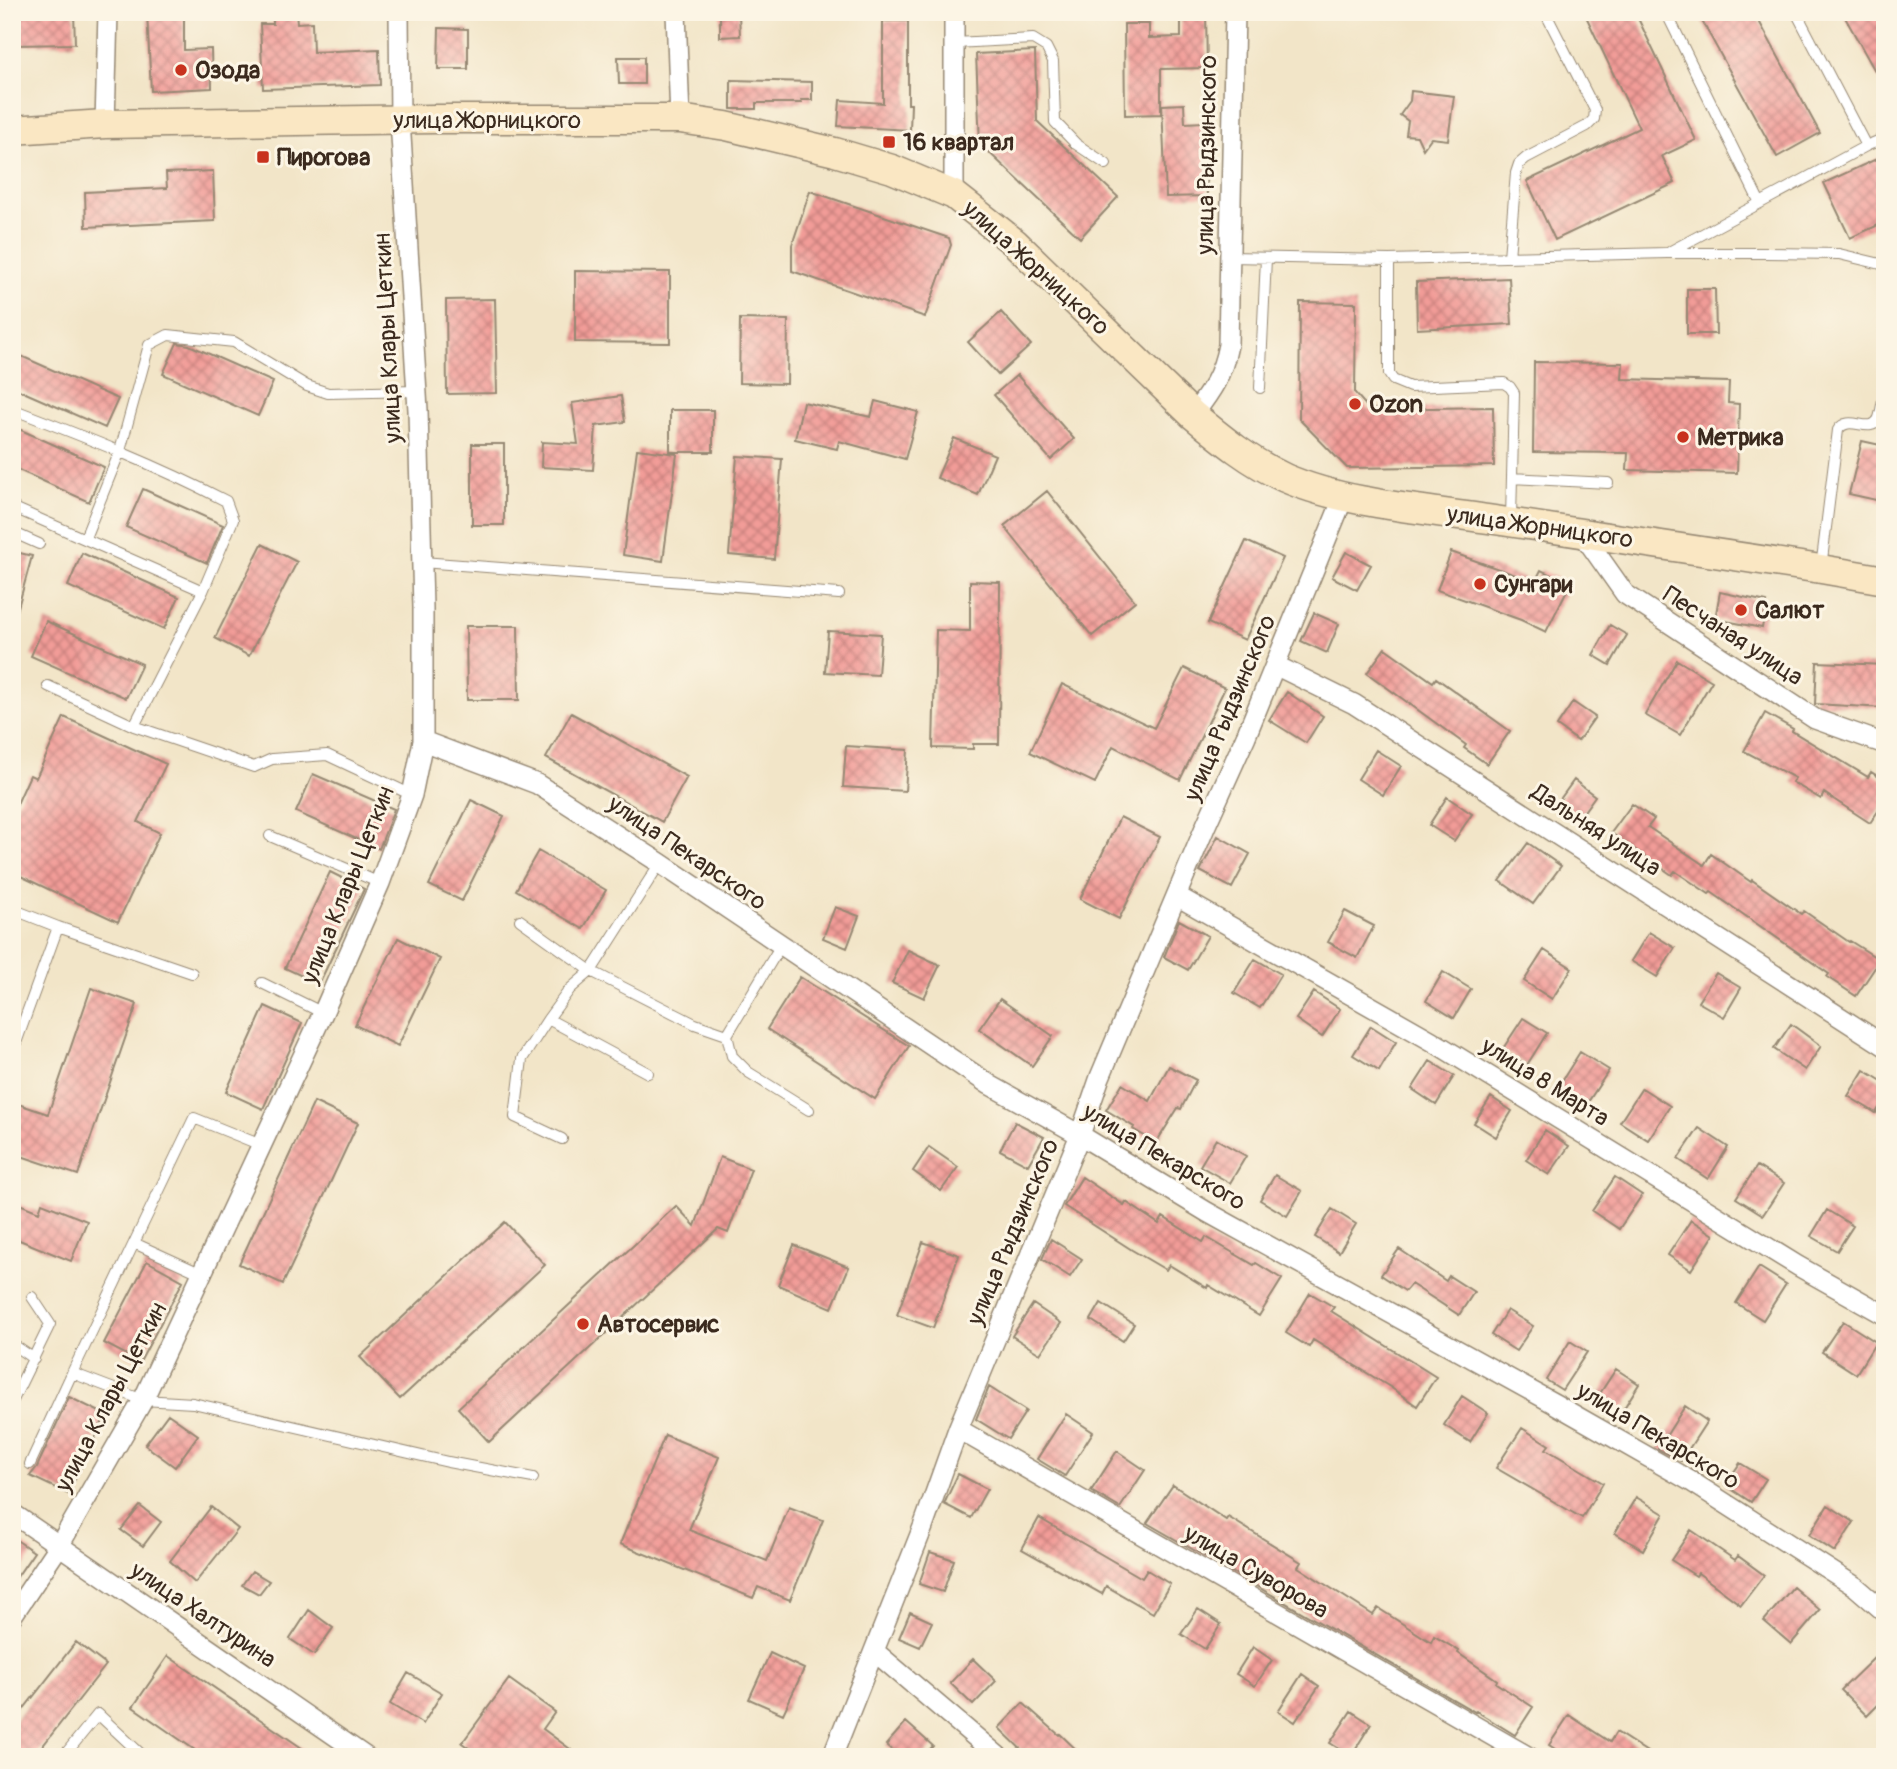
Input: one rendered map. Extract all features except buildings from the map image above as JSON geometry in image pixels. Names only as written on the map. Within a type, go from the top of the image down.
[{"type":"main road","name":"улица Жорницкого","points":[[12,130],[105,124],[680,119],[726,126],[835,152],[892,169],[954,195],[1015,243],[1193,415],[1250,459],[1285,478],[1344,496],[1885,580]]},
{"type":"street","points":[[105,124],[108,12]]},
{"type":"street","name":"улица Клары Цеткин","points":[[12,1615],[59,1546],[144,1400],[323,1013],[380,883],[412,795],[422,741],[422,562],[417,391],[400,120],[399,12]]},
{"type":"street","points":[[677,12],[680,119]]},
{"type":"street","points":[[954,12],[954,195]]},
{"type":"street","name":"улица Рыдзинского","points":[[1193,415],[1217,382],[1228,345],[1235,12]]},
{"type":"street","name":"улица Рыдзинского","points":[[832,1757],[923,1527],[958,1429],[1080,1135],[1100,1077],[1206,825],[1247,736],[1344,496]]},
{"type":"street","name":"Песчаная улица","points":[[1582,533],[1625,594],[1815,719],[1885,744]]},
{"type":"street","name":"Дальняя улица","points":[[1275,665],[1354,704],[1885,1046]]},
{"type":"street","name":"улица Пекарского","points":[[422,741],[537,784],[990,1084],[1206,1212],[1692,1482],[1856,1587],[1885,1612]]},
{"type":"street","name":"улица 8 Марта","points":[[1177,896],[1432,1041],[1798,1266],[1885,1315]]},
{"type":"street","name":"улица Суворова","points":[[958,1429],[1529,1757]]},
{"type":"street","name":"улица Халтурина","points":[[12,1513],[366,1757]]},
{"type":"street","points":[[874,1651],[999,1757]]},
{"type":"lane","points":[[1509,257],[1519,164],[1587,127],[1594,119],[1595,110],[1545,12]]},
{"type":"lane","points":[[1666,12],[1760,203]]},
{"type":"lane","points":[[1796,12],[1866,146]]},
{"type":"lane","points":[[955,43],[1033,39],[1046,47],[1053,61],[1055,122],[1076,144],[1106,164]]},
{"type":"lane","points":[[1667,253],[1885,138]]},
{"type":"lane","points":[[1230,257],[1389,260],[1667,253],[1839,254],[1885,265]]},
{"type":"lane","points":[[1261,388],[1266,258]]},
{"type":"lane","points":[[1389,260],[1389,374],[1394,380],[1410,387],[1503,383],[1514,393],[1511,522]]},
{"type":"lane","points":[[85,538],[120,450],[149,345],[168,335],[234,342],[307,386],[328,393],[417,391]]},
{"type":"lane","points":[[1821,569],[1838,430],[1846,423],[1868,426],[1875,424],[1879,419],[1885,388]]},
{"type":"lane","points":[[12,408],[120,450],[226,501],[233,520],[203,591],[134,726]]},
{"type":"lane","points":[[1512,478],[1608,483]]},
{"type":"lane","points":[[12,507],[203,591]]},
{"type":"lane","points":[[12,532],[39,544]]},
{"type":"lane","points":[[422,562],[839,594]]},
{"type":"lane","points":[[48,686],[134,726],[254,767],[272,760],[327,755],[412,795]]},
{"type":"lane","points":[[270,836],[380,883]]},
{"type":"lane","points":[[562,1139],[515,1117],[522,1059],[570,989],[591,971],[660,863]]},
{"type":"lane","points":[[12,909],[192,973]]},
{"type":"lane","points":[[520,920],[591,971],[695,1024],[727,1035]]},
{"type":"lane","points":[[12,1054],[58,926]]},
{"type":"lane","points":[[781,944],[727,1035],[732,1056],[748,1072],[809,1110]]},
{"type":"lane","points":[[262,983],[323,1013]]},
{"type":"lane","points":[[548,1019],[648,1073]]},
{"type":"lane","points":[[30,1464],[194,1118],[261,1145]]},
{"type":"lane","points":[[134,1243],[202,1274]]},
{"type":"lane","points":[[12,1402],[50,1324],[32,1297]]},
{"type":"lane","points":[[12,1344],[34,1359]]},
{"type":"lane","points":[[72,1373],[144,1400],[193,1403],[448,1462],[533,1478]]},
{"type":"lane","points":[[63,1757],[98,1714],[144,1757]]},
{"type":"place","name":"Озода","points":[[181,70]]},
{"type":"place","name":"16 квартал","points":[[889,142]]},
{"type":"place","name":"Пирогова","points":[[263,157]]},
{"type":"place","name":"Ozon","points":[[1355,404]]},
{"type":"place","name":"Метрика","points":[[1683,437]]},
{"type":"place","name":"Сунгари","points":[[1480,584]]},
{"type":"place","name":"Салют","points":[[1741,610]]},
{"type":"place","name":"Автосервис","points":[[583,1324]]}]
